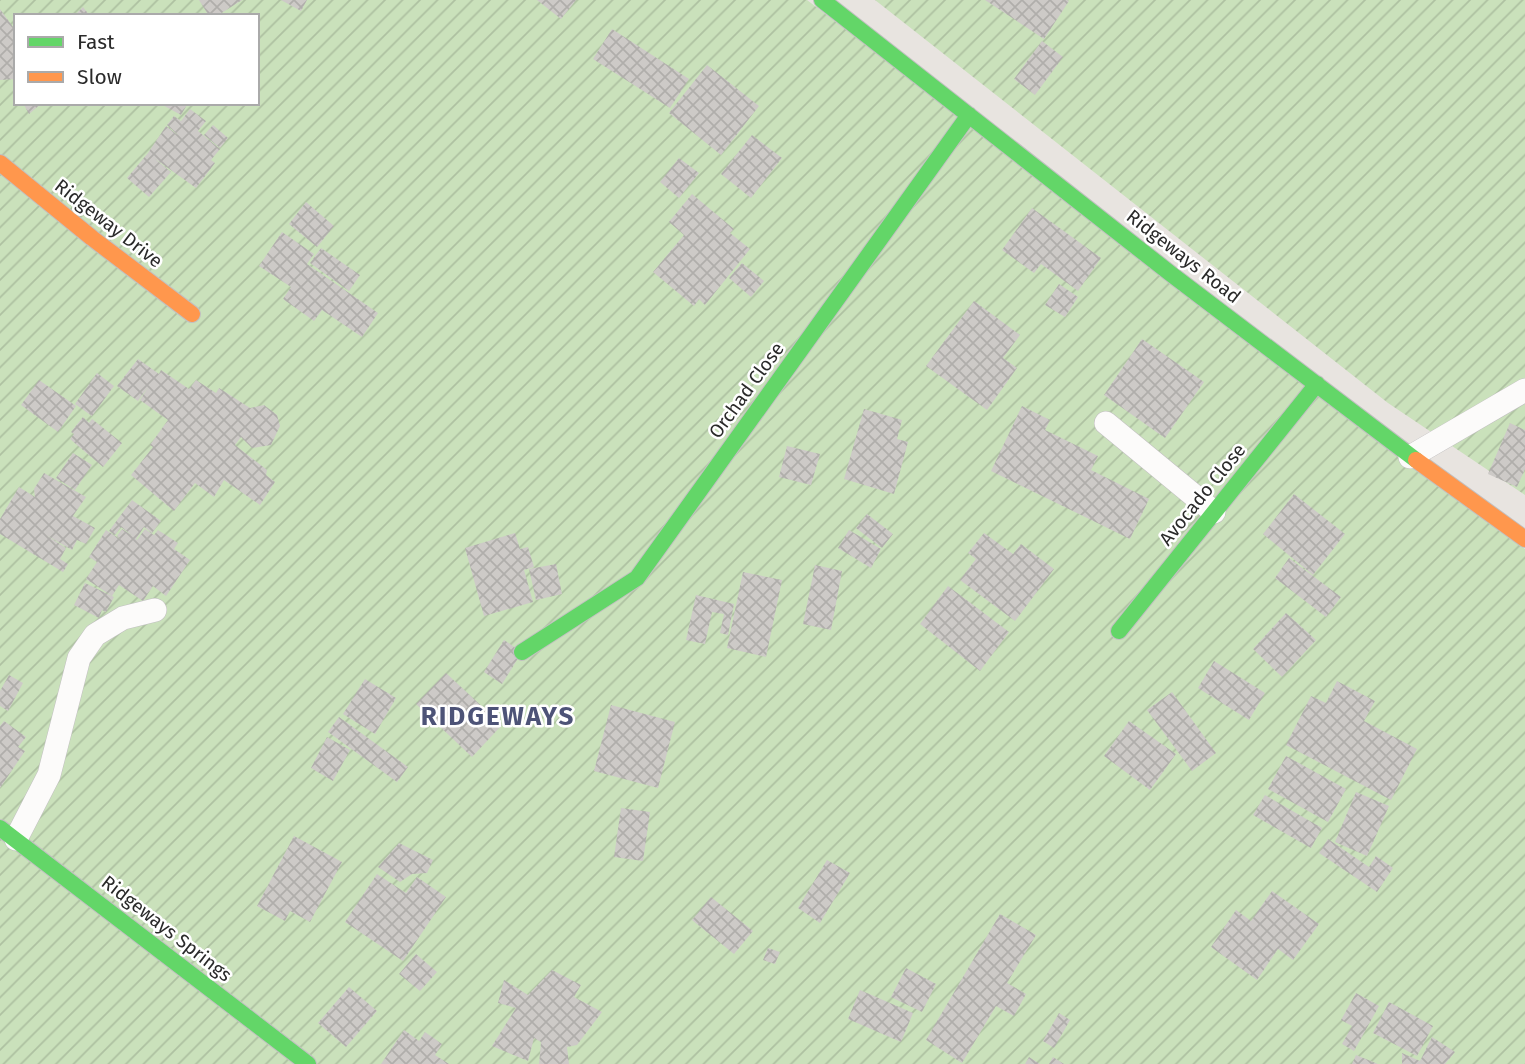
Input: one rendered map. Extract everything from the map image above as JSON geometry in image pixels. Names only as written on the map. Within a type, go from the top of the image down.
[{"type":"street","name":"Ridgeways Road","points":[[822,0],[1410,457],[1525,539]]},
{"type":"street","name":"Orchad Close","points":[[522,652],[637,578],[969,115]]},
{"type":"street","name":"Ridgeway Drive","points":[[0,163],[192,314]]},
{"type":"street","name":"Avocado Close","points":[[1119,631],[1317,384]]},
{"type":"street","points":[[1410,457],[1525,390]]},
{"type":"street","points":[[1106,423],[1214,512]]},
{"type":"street","points":[[8,833],[49,775],[79,659],[95,635],[123,618],[155,610]]},
{"type":"street","name":"Ridgeways Springs","points":[[8,833],[308,1064]]},
{"type":"green space","points":[[0,0],[807,0],[1525,549],[1525,1064],[0,1064]]},
{"type":"green space","points":[[875,0],[1525,0],[1525,495],[1388,403]]},
{"type":"building","points":[[199,0],[242,0],[220,14],[208,14]]},
{"type":"building","points":[[281,0],[307,0],[301,11]]},
{"type":"building","points":[[537,0],[576,0],[561,19]]},
{"type":"building","points":[[985,0],[1067,0],[1069,1],[1044,39]]},
{"type":"building","points":[[83,7],[88,14],[76,14]]},
{"type":"building","points":[[0,9],[14,28],[14,79],[0,80]]},
{"type":"building","points":[[612,29],[689,79],[670,108],[593,59]]},
{"type":"building","points":[[1042,41],[1063,57],[1035,95],[1014,79]]},
{"type":"building","points":[[707,65],[759,106],[721,155],[669,113]]},
{"type":"building","points":[[24,105],[40,105],[29,114]]},
{"type":"building","points":[[163,105],[187,105],[181,115]]},
{"type":"building","points":[[190,109],[206,121],[198,131],[220,149],[211,160],[215,163],[196,188],[154,158],[171,172],[149,197],[127,178],[166,126],[179,136],[167,125],[174,116],[181,121]]},
{"type":"building","points":[[213,125],[228,138],[220,148],[204,135]]},
{"type":"building","points":[[752,135],[782,158],[751,198],[721,174]]},
{"type":"building","points":[[679,158],[699,173],[679,198],[660,182]]},
{"type":"building","points":[[692,194],[734,229],[730,233],[750,249],[705,305],[699,299],[694,306],[653,272],[684,235],[669,222]]},
{"type":"building","points":[[306,202],[334,226],[317,247],[289,224]]},
{"type":"building","points":[[1032,208],[1101,258],[1078,291],[1041,264],[1034,273],[1002,250]]},
{"type":"building","points":[[282,232],[314,254],[307,264],[378,313],[362,337],[322,310],[314,321],[283,299],[291,287],[259,266]]},
{"type":"building","points":[[321,248],[360,275],[349,291],[310,263]]},
{"type":"building","points":[[742,263],[764,281],[751,297],[729,278]]},
{"type":"building","points":[[1059,284],[1078,297],[1065,317],[1045,305]]},
{"type":"building","points":[[974,301],[1020,335],[1003,358],[1017,368],[987,410],[926,366]]},
{"type":"building","points":[[1142,339],[1204,382],[1165,438],[1104,395]]},
{"type":"building","points":[[138,359],[159,374],[161,370],[189,389],[196,380],[216,393],[219,388],[250,408],[264,405],[277,415],[280,426],[271,445],[252,448],[241,437],[235,445],[267,470],[266,475],[275,482],[260,505],[224,480],[214,497],[195,483],[174,511],[131,475],[153,447],[150,445],[168,420],[140,400],[148,387],[138,401],[117,386]]},
{"type":"building","points":[[97,373],[114,386],[92,416],[75,404]]},
{"type":"building","points":[[39,380],[76,406],[58,432],[21,405]]},
{"type":"building","points":[[1022,406],[1050,420],[1045,430],[1098,456],[1091,470],[1149,499],[1130,539],[991,471]]},
{"type":"building","points":[[864,409],[902,420],[897,439],[908,442],[894,494],[844,479]]},
{"type":"building","points":[[83,417],[89,423],[92,419],[122,443],[103,467],[70,439],[74,434],[71,432]]},
{"type":"building","points":[[1510,423],[1525,430],[1525,469],[1517,487],[1488,474]]},
{"type":"building","points":[[787,446],[820,454],[811,485],[779,477]]},
{"type":"building","points":[[73,453],[92,465],[75,490],[56,478]]},
{"type":"building","points":[[44,473],[86,497],[73,516],[95,528],[86,544],[77,540],[72,550],[46,535],[66,548],[60,559],[68,564],[63,572],[0,534],[0,519],[19,487],[35,497],[34,489]]},
{"type":"building","points":[[1294,494],[1345,534],[1313,575],[1263,534]]},
{"type":"building","points":[[132,500],[161,521],[152,533],[144,527],[136,539],[145,529],[154,535],[158,530],[178,543],[174,549],[190,560],[166,596],[153,586],[143,601],[119,585],[112,596],[86,579],[97,562],[89,557],[106,530],[120,539],[117,536],[122,529],[133,536],[121,527],[115,535],[109,531]]},
{"type":"building","points":[[867,514],[893,534],[882,548],[856,528]]},
{"type":"building","points":[[849,530],[881,549],[871,568],[838,548]]},
{"type":"building","points":[[515,533],[520,549],[528,547],[534,567],[524,570],[533,602],[484,616],[465,548]]},
{"type":"building","points":[[984,533],[1013,554],[1021,544],[1054,569],[1015,621],[960,580],[976,559],[968,553]]},
{"type":"building","points":[[1289,558],[1341,597],[1326,617],[1275,578]]},
{"type":"building","points":[[556,564],[562,594],[536,600],[529,569]]},
{"type":"building","points":[[815,565],[842,571],[831,630],[803,624]]},
{"type":"building","points":[[743,572],[782,580],[766,657],[727,648]]},
{"type":"building","points":[[85,583],[114,597],[106,612],[102,610],[99,618],[74,605]]},
{"type":"building","points":[[948,586],[1009,632],[980,671],[920,624]]},
{"type":"building","points":[[696,595],[734,604],[728,635],[720,633],[724,614],[712,612],[705,644],[686,640]]},
{"type":"building","points":[[1286,613],[1316,640],[1282,677],[1253,649]]},
{"type":"building","points":[[504,640],[522,652],[502,684],[484,672]]},
{"type":"building","points":[[1214,661],[1265,693],[1249,720],[1198,688]]},
{"type":"building","points":[[446,673],[502,725],[472,757],[416,704]]},
{"type":"building","points":[[9,675],[23,683],[8,711],[0,706],[0,691]]},
{"type":"building","points":[[365,679],[396,698],[375,734],[343,714]]},
{"type":"building","points":[[1337,681],[1375,701],[1364,721],[1417,749],[1391,800],[1286,745],[1311,696],[1326,703]]},
{"type":"building","points":[[1172,692],[1216,753],[1192,771],[1147,710]]},
{"type":"building","points":[[611,705],[675,722],[658,788],[594,771]]},
{"type":"building","points":[[339,717],[408,767],[397,782],[328,732]]},
{"type":"building","points":[[4,721],[26,737],[18,747],[25,751],[0,788],[0,726]]},
{"type":"building","points":[[1129,721],[1176,754],[1150,790],[1104,756]]},
{"type":"building","points":[[327,737],[350,750],[333,781],[311,768]]},
{"type":"building","points":[[1286,756],[1346,789],[1328,822],[1268,789]]},
{"type":"building","points":[[1356,792],[1389,806],[1367,856],[1335,842]]},
{"type":"building","points":[[1265,795],[1322,828],[1311,848],[1253,815]]},
{"type":"building","points":[[621,808],[650,812],[643,861],[614,857]]},
{"type":"building","points":[[294,836],[342,862],[310,922],[290,911],[285,921],[257,906]]},
{"type":"building","points":[[1328,839],[1369,867],[1376,856],[1393,868],[1377,892],[1319,853]]},
{"type":"building","points":[[399,843],[433,860],[427,873],[412,874],[400,882],[378,867]]},
{"type":"building","points":[[827,860],[850,873],[820,923],[798,908]]},
{"type":"building","points":[[377,874],[406,893],[417,877],[446,897],[403,961],[345,922]]},
{"type":"building","points":[[1272,891],[1319,924],[1293,960],[1278,949],[1257,980],[1211,947],[1236,910],[1251,921]]},
{"type":"building","points":[[711,897],[753,931],[734,954],[692,920]]},
{"type":"building","points":[[1000,914],[1036,935],[1007,983],[1026,994],[1014,1016],[996,1006],[962,1063],[926,1040]]},
{"type":"building","points":[[768,948],[780,952],[775,964],[763,960]]},
{"type":"building","points":[[416,954],[437,972],[420,991],[399,974]]},
{"type":"building","points":[[906,968],[936,984],[922,1012],[891,997]]},
{"type":"building","points":[[552,970],[581,985],[574,997],[602,1012],[577,1045],[567,1047],[569,1064],[539,1064],[541,1042],[534,1038],[528,1061],[492,1046],[516,1008],[498,1003],[504,980],[528,995]]},
{"type":"building","points":[[349,987],[377,1011],[346,1047],[318,1023]]},
{"type":"building","points":[[860,990],[913,1013],[901,1042],[848,1019]]},
{"type":"building","points":[[1356,993],[1379,1006],[1354,1051],[1342,1044],[1352,1026],[1341,1020]]},
{"type":"building","points":[[1389,1002],[1433,1026],[1417,1056],[1373,1033]]},
{"type":"building","points":[[1059,1013],[1070,1020],[1054,1048],[1043,1041]]},
{"type":"building","points":[[404,1030],[419,1041],[425,1032],[442,1044],[435,1055],[449,1064],[381,1064]]},
{"type":"building","points":[[1432,1037],[1455,1052],[1445,1064],[1402,1064],[1402,1053],[1420,1061]]},
{"type":"building","points":[[1356,1055],[1378,1064],[1352,1064]]},
{"type":"building","points":[[1029,1057],[1040,1064],[1025,1064]]},
{"type":"building","points":[[1053,1057],[1064,1064],[1049,1064]]},
{"type":"traffic: fast","points":[[822,0],[1171,274],[1416,460]]},
{"type":"traffic: fast","points":[[522,652],[637,578],[969,115]]},
{"type":"traffic: fast","points":[[1119,631],[1317,384]]},
{"type":"traffic: fast","points":[[0,828],[308,1064]]},
{"type":"traffic: slow","points":[[0,163],[192,314]]},
{"type":"traffic: slow","points":[[1416,460],[1525,539]]},
{"type":"district","name":"RIDGEWAYS","points":[[498,716]]}]
